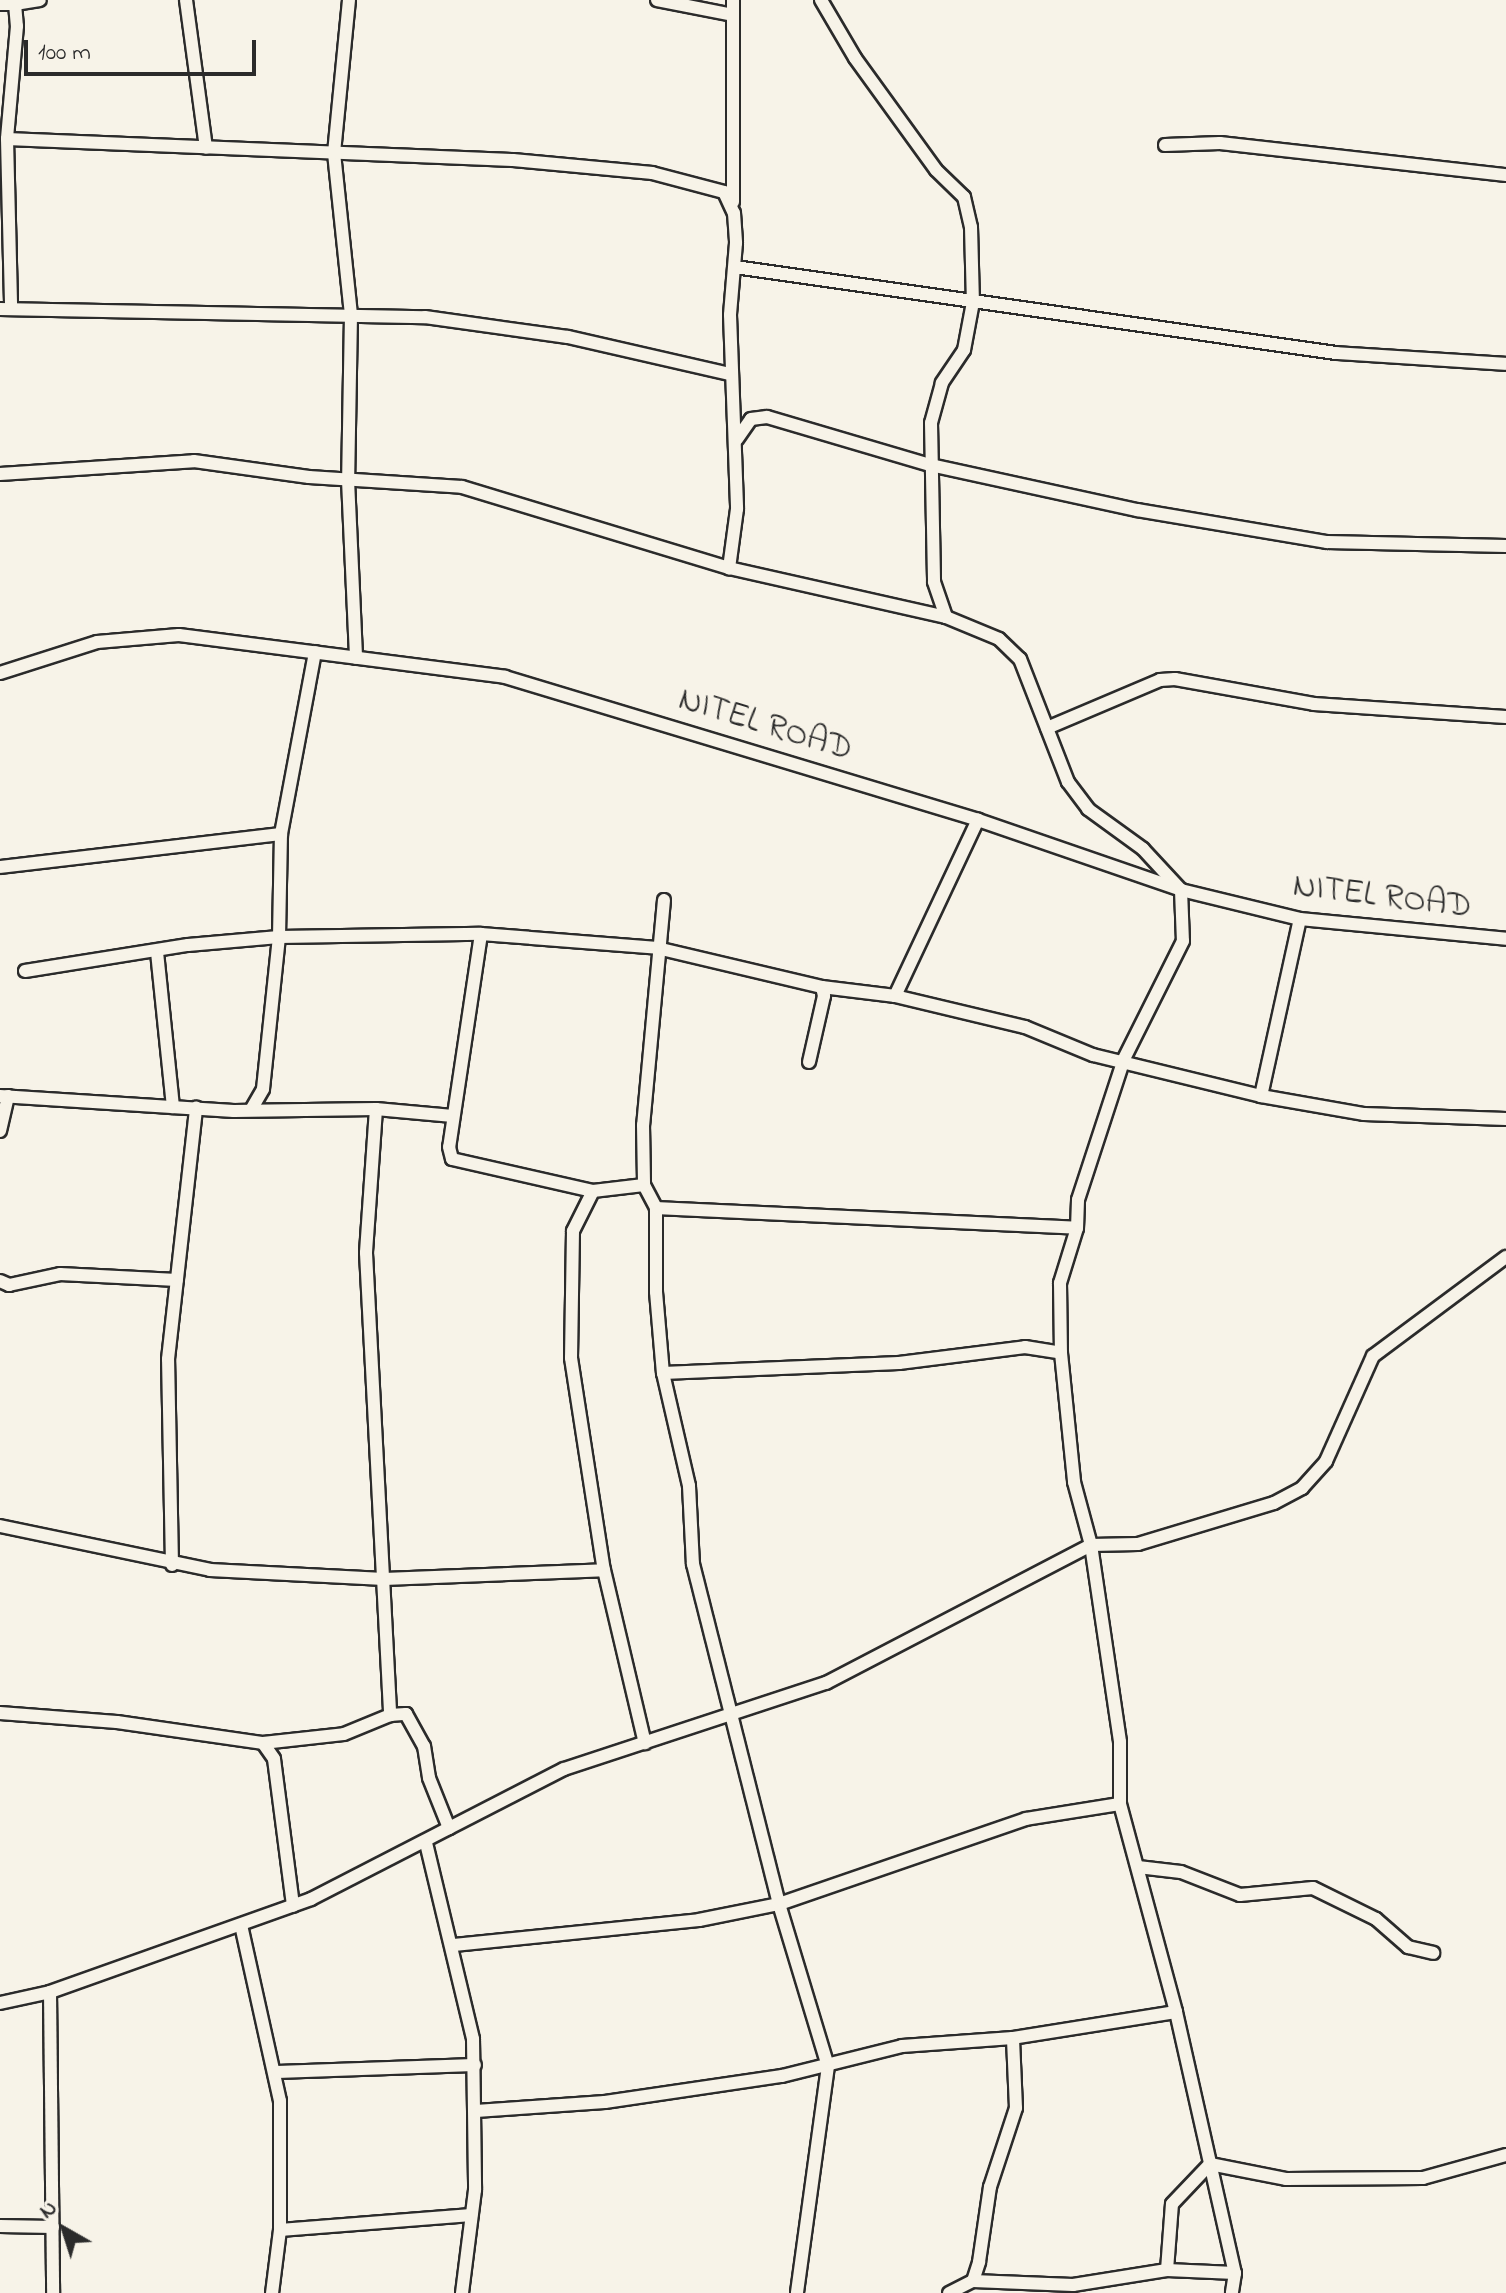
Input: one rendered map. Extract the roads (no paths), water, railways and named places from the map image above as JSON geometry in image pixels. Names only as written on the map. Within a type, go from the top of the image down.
[{"type":"street","points":[[0,4],[40,0]]},
{"type":"street","points":[[186,0],[206,148]]},
{"type":"street","points":[[349,0],[334,153],[351,315],[348,480],[356,658]]},
{"type":"street","points":[[657,0],[733,15]]},
{"type":"street","points":[[729,568],[737,509],[737,439],[730,374],[735,267],[733,0]]},
{"type":"street","points":[[821,0],[855,58],[936,170],[964,197],[971,227],[973,302],[964,350],[942,383],[931,423],[934,582],[946,617]]},
{"type":"street","points":[[15,4],[7,139],[6,308],[425,317],[568,337],[730,374]]},
{"type":"street","points":[[7,139],[513,160],[652,173],[724,192],[734,213]]},
{"type":"street","points":[[1165,145],[1220,143],[1506,175]]},
{"type":"street","points":[[735,267],[1336,353],[1506,364]]},
{"type":"street","points":[[737,439],[751,419],[767,417],[930,465],[1137,510],[1327,542],[1506,546]]},
{"type":"street","points":[[0,474],[194,461],[348,480],[462,487],[729,568],[946,617],[999,639],[1020,659],[1068,782],[1088,809],[1143,849],[1181,890],[1183,941],[1124,1059],[1078,1200],[1077,1228],[1060,1283],[1061,1353],[1074,1482],[1091,1545],[1120,1742],[1120,1804],[1176,2012],[1235,2273],[1232,2293]]},
{"type":"street","name":"NITEL ROAD","points":[[0,673],[97,642],[179,635],[505,677],[978,820],[1181,890],[1300,919],[1506,939]]},
{"type":"street","points":[[251,1110],[263,1089],[279,937],[281,834],[315,652]]},
{"type":"street","points":[[1047,728],[1160,680],[1175,679],[1314,704],[1506,717]]},
{"type":"street","points":[[895,996],[978,820]]},
{"type":"street","points":[[0,867],[281,834]]},
{"type":"street","points":[[664,900],[657,948],[643,1125],[644,1185],[656,1208],[656,1292],[663,1373],[689,1486],[689,1545],[779,1904],[828,2066],[797,2293]]},
{"type":"street","points":[[1261,1096],[1300,919]]},
{"type":"street","points":[[481,934],[449,1147],[461,1164],[593,1191],[644,1185]]},
{"type":"street","points":[[25,971],[279,937],[481,934],[657,948],[822,987],[895,996],[1025,1027],[1093,1055],[1124,1059],[1261,1096],[1364,1114],[1506,1119]]},
{"type":"street","points":[[157,952],[173,1107]]},
{"type":"street","points":[[809,1062],[824,996],[822,987]]},
{"type":"street","points":[[0,1131],[4,1096],[251,1110],[376,1109],[453,1116]]},
{"type":"street","points":[[172,1565],[168,1359],[196,1108]]},
{"type":"street","points":[[376,1109],[366,1253],[390,1715]]},
{"type":"street","points":[[593,1191],[573,1231],[569,1311],[582,1444],[604,1570],[645,1743]]},
{"type":"street","points":[[656,1208],[1077,1228]]},
{"type":"street","points":[[0,2003],[50,1992],[293,1906],[426,1843],[564,1769],[859,1669],[1091,1545],[1138,1544],[1274,1503],[1302,1488],[1326,1461],[1373,1356],[1506,1257]]},
{"type":"street","points":[[0,1281],[9,1285],[60,1274],[177,1280]]},
{"type":"street","points":[[663,1373],[899,1363],[1025,1347],[1061,1353]]},
{"type":"street","points":[[0,1526],[172,1565],[384,1579],[604,1570]]},
{"type":"street","points":[[0,1713],[117,1722],[263,1743],[344,1734],[390,1715],[406,1714],[411,1720],[449,1828]]},
{"type":"street","points":[[263,1743],[274,1759],[293,1906]]},
{"type":"street","points":[[454,1945],[699,1920],[779,1904],[1026,1819],[1120,1804]]},
{"type":"street","points":[[426,1843],[454,1945],[475,2065],[471,2215],[462,2293]]},
{"type":"street","points":[[1138,1867],[1181,1872],[1240,1895],[1313,1888],[1376,1919],[1408,1947],[1433,1953]]},
{"type":"street","points":[[241,1925],[276,2072],[282,2136],[280,2230],[272,2293]]},
{"type":"street","points":[[50,1992],[53,2293]]},
{"type":"street","points":[[476,2111],[605,2102],[828,2066],[902,2046],[1013,2038],[1176,2012]]},
{"type":"street","points":[[973,2281],[990,2187],[1016,2108],[1013,2038]]},
{"type":"street","points":[[276,2072],[475,2065]]},
{"type":"street","points":[[1210,2164],[1286,2179],[1423,2178],[1506,2155]]},
{"type":"street","points":[[1167,2270],[1172,2204],[1210,2164]]},
{"type":"street","points":[[280,2230],[471,2215]]},
{"type":"street","points":[[0,2226],[53,2227]]},
{"type":"street","points":[[949,2293],[973,2281],[1073,2289],[1167,2270],[1235,2273]]}]
